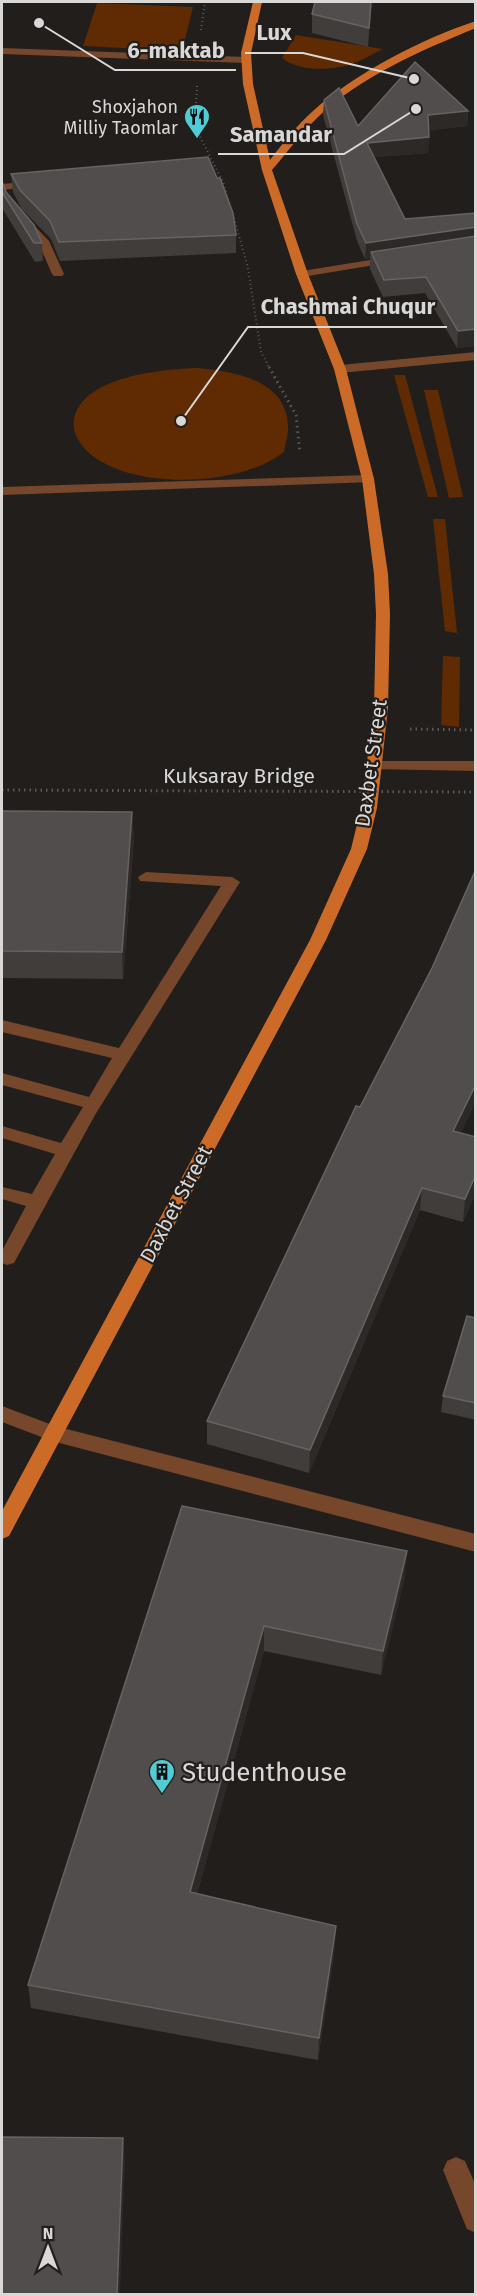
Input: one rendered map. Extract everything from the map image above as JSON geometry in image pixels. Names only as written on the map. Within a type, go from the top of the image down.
[{"type":"main road","name":"Daxbet Street","points":[[2,1530],[318,940],[358,849],[369,808],[379,729],[383,614],[381,574],[368,478],[340,369],[302,274],[267,170],[248,84],[246,60],[257,2]]},
{"type":"main road","points":[[267,170],[314,115],[331,101],[373,73],[476,24]]},
{"type":"street","points":[[2,51],[246,60]]},
{"type":"street","points":[[2,61],[40,54]]},
{"type":"street","points":[[49,183],[2,187],[12,206],[43,241],[58,274]]},
{"type":"street","points":[[302,274],[406,258]]},
{"type":"street","points":[[340,369],[476,356]]},
{"type":"street","points":[[2,491],[368,478]]},
{"type":"street","points":[[375,766],[476,766]]},
{"type":"street","points":[[7,1258],[36,1202],[122,1055],[232,882],[146,877]]},
{"type":"street","points":[[2,1026],[122,1055]]},
{"type":"street","points":[[2,1079],[94,1104]]},
{"type":"street","points":[[2,1132],[66,1151]]},
{"type":"street","points":[[2,1193],[36,1202]]},
{"type":"street","points":[[2,1414],[52,1433],[476,1543]]},
{"type":"street","points":[[456,2170],[476,2220]]},
{"type":"path","points":[[205,2],[198,58],[195,127],[224,183],[230,205]]},
{"type":"path","points":[[233,215],[248,268],[261,352],[297,415],[302,473],[313,479]]},
{"type":"path","points":[[379,729],[476,730]]},
{"type":"path","name":"Kuksaray Bridge","points":[[2,790],[476,792]]},
{"type":"shaded area","points":[[97,3],[193,7],[182,51],[83,46]]},
{"type":"shaded area","points":[[296,35],[383,49],[357,62],[340,67],[305,68],[282,58]]},
{"type":"shaded area","points":[[197,368],[241,375],[255,380],[278,397],[285,409],[288,425],[284,452],[265,464],[241,472],[214,478],[185,480],[130,473],[107,465],[88,452],[79,441],[74,429],[74,420],[80,405],[92,393],[107,384],[145,373]]},
{"type":"shaded area","points":[[394,375],[405,375],[438,497],[428,497]]},
{"type":"shaded area","points":[[424,390],[438,390],[463,497],[449,498]]},
{"type":"shaded area","points":[[433,519],[445,519],[457,633],[445,631]]},
{"type":"shaded area","points":[[443,656],[460,657],[459,727],[441,725]]},
{"type":"building","points":[[315,2],[371,2],[369,28],[312,14]]},
{"type":"building","points":[[415,62],[468,111],[428,115],[429,137],[367,143],[405,219],[476,213],[476,227],[366,243],[357,224],[324,100],[339,88],[358,126]]},
{"type":"building","points":[[208,157],[217,178],[220,178],[233,213],[236,235],[59,242],[50,221],[20,190],[11,174]]},
{"type":"building","points":[[2,181],[6,192],[34,225],[42,243],[34,243],[2,192]]},
{"type":"building","points":[[476,236],[476,329],[458,331],[426,277],[384,280],[371,252]]},
{"type":"building","points":[[2,811],[132,812],[122,952],[2,951]]},
{"type":"building","points":[[476,869],[476,1084],[453,1131],[476,1137],[476,1174],[465,1199],[422,1188],[310,1450],[207,1421],[356,1106],[360,1107],[432,968]]},
{"type":"building","points":[[467,1316],[476,1318],[476,1403],[443,1396]]},
{"type":"building","name":"Studenthouse","points":[[182,1506],[407,1551],[383,1651],[264,1626],[190,1892],[336,1926],[319,2038],[28,1985]]},
{"type":"building","points":[[2,2137],[123,2138],[117,2295],[2,2295]]},
{"type":"place","name":"6-maktab","points":[[39,23]]},
{"type":"place","name":"Lux","points":[[414,79]]},
{"type":"place","name":"Samandar","points":[[416,109]]},
{"type":"place","name":"Shoxjahon Milliy Taomlar","points":[[197,140]]},
{"type":"place","name":"Chashmai Chuqur","points":[[181,421]]},
{"type":"place","name":"Studenthouse","points":[[162,1795]]}]
